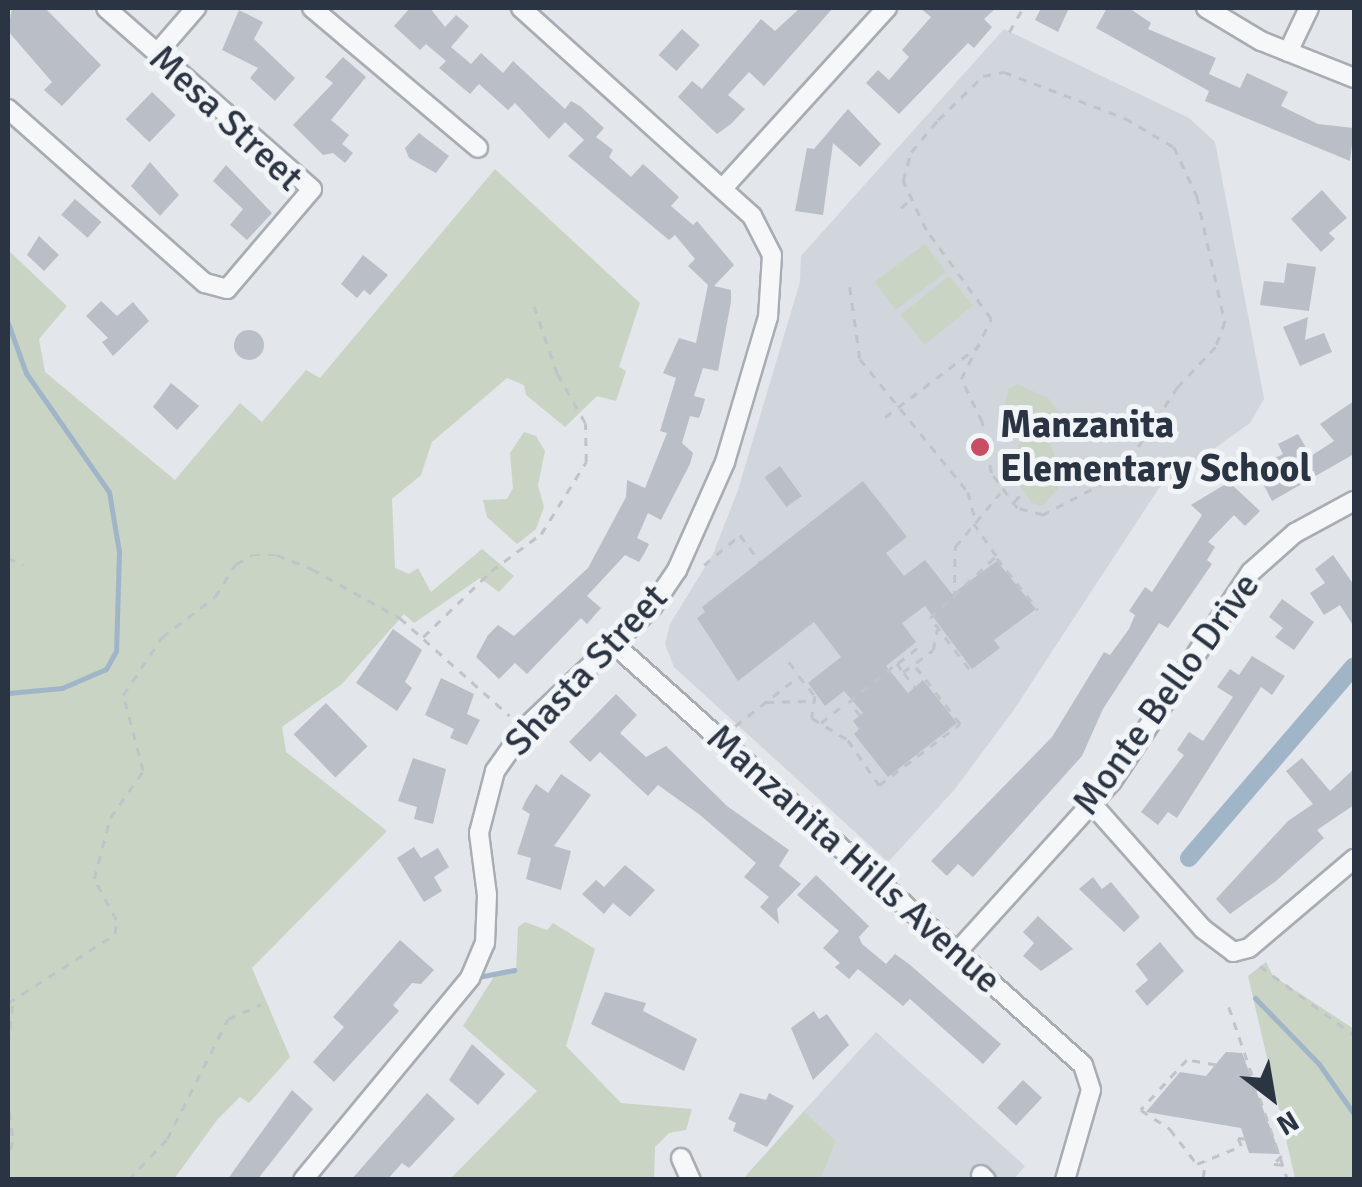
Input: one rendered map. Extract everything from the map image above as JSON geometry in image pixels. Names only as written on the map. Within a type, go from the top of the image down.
[{"type":"street","name":"Mesa Street","points":[[8,109],[205,283],[227,289],[312,190],[106,8]]},
{"type":"street","points":[[157,53],[196,8]]},
{"type":"street","points":[[312,8],[478,148]]},
{"type":"street","name":"Shasta Street","points":[[304,1180],[459,997],[480,958],[487,895],[478,832],[483,802],[506,750],[616,646],[666,589],[697,534],[768,316],[772,255],[752,216],[521,8]]},
{"type":"street","points":[[723,188],[886,8]]},
{"type":"street","points":[[1206,8],[1288,52],[1354,78]]},
{"type":"street","points":[[1288,52],[1309,8]]},
{"type":"street","name":"Monte Bello Drive","points":[[956,953],[1092,804],[1251,572],[1294,534],[1354,501]]},
{"type":"street","name":"Manzanita Hills Avenue","points":[[616,646],[1090,1076],[1065,1180]]},
{"type":"street","points":[[1092,804],[1203,930],[1233,952],[1249,948],[1354,859]]},
{"type":"street","points":[[680,1158],[690,1180]]},
{"type":"path","points":[[1010,32],[1023,8]]},
{"type":"path","points":[[1004,72],[1168,141],[1192,178],[1225,322],[1216,347],[1178,387],[1113,480],[1049,514],[1012,504],[1001,492],[980,417],[961,384],[984,342],[992,319],[932,240],[903,181],[911,152],[975,82],[1004,72]]},
{"type":"path","points":[[901,208],[911,199]]},
{"type":"path","points":[[850,287],[860,359],[968,492],[975,523],[1038,610]]},
{"type":"path","points":[[422,638],[491,570],[541,534],[586,462],[585,423],[557,374],[534,307]]},
{"type":"path","points":[[885,416],[984,342]]},
{"type":"path","points":[[954,599],[955,548],[1001,492]]},
{"type":"path","points":[[1012,504],[1023,492]]},
{"type":"path","points":[[704,565],[740,535],[760,562]]},
{"type":"path","points":[[8,1004],[115,934],[116,920],[94,879],[110,818],[143,771],[123,695],[162,638],[215,597],[236,564],[252,555],[277,555],[400,618],[511,717]]},
{"type":"path","points":[[970,669],[930,618],[996,556]]},
{"type":"path","points":[[8,558],[24,565]]},
{"type":"path","points":[[904,672],[933,650],[938,628]]},
{"type":"path","points":[[820,724],[921,644]]},
{"type":"path","points":[[765,702],[810,701],[815,696],[788,662]]},
{"type":"path","points":[[897,664],[915,687]]},
{"type":"path","points":[[810,701],[812,718],[848,740],[878,785],[960,724],[914,664]]},
{"type":"path","points":[[735,726],[799,676]]},
{"type":"path","points":[[848,702],[860,716]]},
{"type":"path","points":[[1260,966],[1354,1035]]},
{"type":"path","points":[[8,1045],[13,999]]},
{"type":"path","points":[[128,1180],[168,1138],[228,1019],[261,1004]]},
{"type":"path","points":[[1229,1007],[1283,1154],[1288,1180]]},
{"type":"path","points":[[1216,1064],[1187,1060],[1141,1110],[1170,1128],[1190,1160],[1205,1161],[1241,1146],[1238,1138],[1250,1139]]},
{"type":"path","points":[[8,1096],[13,1142],[8,1157]]},
{"type":"path","points":[[1283,1154],[1274,1164],[1286,1165]]},
{"type":"path","points":[[1203,1178],[1205,1161]]},
{"type":"shaded area","name":"Manzanita Elementary School","points":[[1004,29],[1189,118],[1215,142],[1264,399],[1250,423],[1159,488],[1013,711],[955,789],[888,862],[674,667],[665,644],[670,624],[713,554],[738,490],[800,282],[801,256]]},
{"type":"shaded area","points":[[876,1032],[1025,1166],[1014,1179],[821,1179],[836,1141],[804,1111]]},
{"type":"green space","points":[[495,169],[640,303],[619,367],[626,371],[616,401],[597,396],[565,427],[526,395],[524,385],[507,378],[432,442],[421,475],[392,499],[395,568],[409,574],[418,568],[431,592],[482,549],[514,576],[499,592],[480,578],[414,623],[404,614],[342,684],[282,727],[286,752],[387,831],[252,968],[290,1057],[249,1103],[240,1097],[217,1120],[174,1179],[8,1179],[8,250],[67,306],[39,339],[45,372],[175,480],[240,403],[262,422],[306,370],[320,378]]},
{"type":"green space","points":[[925,244],[946,272],[896,310],[875,282]]},
{"type":"green space","points":[[949,276],[973,306],[925,345],[901,315]]},
{"type":"green space","points":[[1017,384],[1048,398],[1075,434],[1063,441],[1043,427],[1062,473],[1059,487],[1042,506],[1032,503],[1009,470],[1021,439],[1003,410],[1009,389]]},
{"type":"green space","points":[[524,432],[536,436],[545,451],[538,485],[544,507],[536,529],[517,544],[487,517],[483,500],[507,499],[513,488],[510,453]]},
{"type":"green space","points":[[525,922],[547,930],[553,923],[595,949],[566,1046],[621,1103],[692,1109],[686,1130],[669,1133],[655,1147],[654,1179],[450,1179],[537,1091],[463,1026],[495,975],[516,971],[518,927]]},
{"type":"green space","points":[[1266,962],[1273,976],[1354,1029],[1354,1179],[1295,1178],[1248,976]]},
{"type":"green space","points":[[804,1111],[836,1141],[821,1179],[743,1179]]},
{"type":"building","points":[[12,8],[45,8],[101,65],[62,106],[44,90],[52,82],[8,31]]},
{"type":"building","points":[[410,8],[430,8],[445,27],[456,15],[469,26],[451,47],[471,64],[481,53],[503,73],[513,61],[565,109],[571,101],[580,106],[604,128],[596,137],[613,150],[609,157],[631,177],[643,164],[650,170],[679,197],[671,206],[693,225],[697,221],[734,265],[714,286],[731,290],[731,302],[718,371],[703,368],[694,396],[705,399],[702,410],[699,418],[690,416],[682,443],[693,453],[690,464],[661,520],[648,513],[637,538],[649,544],[644,554],[639,562],[625,555],[587,596],[601,608],[587,624],[581,618],[527,674],[515,663],[499,679],[476,657],[488,635],[498,625],[514,636],[588,568],[626,497],[627,480],[645,488],[667,433],[660,431],[676,378],[663,373],[679,338],[696,343],[708,285],[688,266],[695,259],[675,235],[669,240],[568,156],[584,140],[565,122],[549,139],[515,103],[508,110],[479,84],[470,94],[439,68],[446,61],[426,44],[420,50],[394,26]]},
{"type":"building","points":[[800,8],[833,8],[764,86],[749,72],[728,95],[745,109],[731,124],[717,134],[678,97],[692,81],[702,89],[761,19],[775,31]]},
{"type":"building","points":[[920,8],[996,8],[984,19],[992,27],[974,48],[968,43],[899,114],[866,83],[878,70],[889,80],[909,57],[902,50],[931,17]]},
{"type":"building","points":[[1041,8],[1069,8],[1058,32],[1035,20]]},
{"type":"building","points":[[1107,8],[1129,8],[1151,23],[1148,29],[1216,58],[1209,74],[1240,88],[1247,73],[1288,92],[1281,106],[1318,124],[1354,128],[1350,161],[1205,101],[1209,91],[1096,28]]},
{"type":"building","points":[[239,10],[263,22],[254,39],[295,78],[275,101],[250,78],[258,68],[222,50]]},
{"type":"building","points":[[682,29],[700,45],[676,71],[659,55]]},
{"type":"building","points":[[343,57],[366,77],[331,120],[349,135],[342,144],[353,153],[345,163],[333,153],[323,155],[293,125],[333,83],[325,77]]},
{"type":"building","points":[[152,92],[176,115],[149,142],[126,119]]},
{"type":"building","points":[[848,109],[881,144],[860,167],[833,143],[823,215],[795,211],[807,148],[814,149]]},
{"type":"building","points":[[419,133],[449,156],[436,173],[409,158],[405,148]]},
{"type":"building","points":[[150,162],[179,195],[160,216],[131,186]]},
{"type":"building","points":[[226,165],[272,213],[247,240],[230,225],[243,209],[213,181]]},
{"type":"building","points":[[1322,190],[1347,218],[1329,233],[1335,239],[1321,252],[1291,219]]},
{"type":"building","points":[[75,199],[101,222],[88,238],[61,215]]},
{"type":"building","points":[[39,236],[59,255],[44,271],[27,255]]},
{"type":"building","points":[[363,255],[388,275],[370,295],[364,290],[357,298],[341,284]]},
{"type":"building","points":[[1287,263],[1316,267],[1309,311],[1260,305],[1264,281],[1284,283]]},
{"type":"building","points":[[101,301],[117,316],[133,302],[149,321],[113,356],[102,342],[108,338],[86,316]]},
{"type":"building","points":[[1308,317],[1305,340],[1324,333],[1332,352],[1300,366],[1283,327]]},
{"type":"building","points":[[249,330],[263,339],[264,345],[255,359],[249,360],[235,351],[234,345],[243,331]]},
{"type":"building","points":[[171,383],[199,406],[177,430],[153,407]]},
{"type":"building","points":[[1354,401],[1354,454],[1272,501],[1255,468],[1283,454],[1278,444],[1298,434],[1311,456],[1334,441],[1320,424]]},
{"type":"building","points":[[780,466],[802,496],[786,507],[765,477]]},
{"type":"building","points":[[863,481],[907,537],[886,553],[904,576],[925,560],[952,594],[997,561],[1036,609],[994,640],[1000,648],[972,669],[925,606],[902,623],[916,642],[886,666],[908,693],[923,680],[957,723],[888,777],[854,734],[859,729],[853,721],[863,713],[844,691],[825,706],[808,683],[841,657],[814,622],[738,681],[697,618],[705,612],[702,607]]},
{"type":"building","points":[[1229,482],[1260,511],[1245,526],[1234,515],[1208,542],[1215,547],[1207,560],[1212,564],[1168,628],[1159,623],[1103,709],[1082,756],[973,877],[958,864],[947,876],[931,861],[1052,737],[1104,652],[1110,655],[1129,629],[1135,615],[1129,611],[1145,587],[1152,592],[1202,515],[1191,505]]},
{"type":"building","points":[[1333,555],[1354,585],[1354,627],[1340,605],[1324,615],[1310,593],[1325,583],[1315,569]]},
{"type":"building","points":[[1282,599],[1314,622],[1294,650],[1275,637],[1283,628],[1269,617]]},
{"type":"building","points":[[393,629],[422,650],[405,682],[412,688],[397,711],[356,683]]},
{"type":"building","points":[[1252,656],[1285,676],[1272,695],[1261,687],[1177,818],[1168,812],[1158,825],[1141,812],[1184,755],[1177,750],[1189,732],[1203,741],[1233,697],[1217,687],[1230,669],[1239,675]]},
{"type":"building","points":[[441,678],[474,694],[467,714],[480,720],[467,745],[450,738],[454,729],[425,715]]},
{"type":"building","points":[[616,694],[637,715],[620,733],[646,757],[666,746],[727,806],[789,850],[779,866],[801,884],[777,909],[779,924],[760,907],[769,897],[744,877],[756,863],[658,785],[648,796],[600,752],[590,762],[569,742]]},
{"type":"building","points":[[326,703],[368,746],[335,777],[294,734]]},
{"type":"building","points":[[413,758],[446,769],[433,824],[414,819],[417,807],[398,801]]},
{"type":"building","points":[[1302,758],[1330,791],[1354,769],[1354,805],[1317,830],[1324,838],[1276,881],[1230,914],[1216,899],[1288,821],[1313,804],[1286,771]]},
{"type":"building","points":[[561,774],[591,795],[554,846],[571,851],[561,890],[526,879],[531,858],[517,854],[530,814],[522,809],[526,800],[536,784],[548,793]]},
{"type":"building","points":[[414,847],[421,858],[438,848],[449,867],[434,877],[442,891],[424,902],[397,858]]},
{"type":"building","points":[[625,865],[655,890],[630,917],[613,903],[604,914],[582,894],[596,880],[604,887]]},
{"type":"building","points":[[816,875],[869,926],[859,937],[862,944],[886,964],[895,954],[909,964],[1001,1044],[983,1064],[910,999],[903,1006],[858,969],[849,979],[835,967],[840,963],[823,948],[839,931],[797,895]]},
{"type":"building","points":[[1093,877],[1102,889],[1111,882],[1140,917],[1124,932],[1079,889]]},
{"type":"building","points":[[1038,916],[1073,949],[1041,971],[1023,956],[1034,943],[1023,932]]},
{"type":"building","points":[[400,940],[434,970],[421,984],[412,983],[393,1005],[399,1011],[334,1082],[313,1062],[344,1027],[333,1017]]},
{"type":"building","points":[[1160,942],[1184,971],[1147,1006],[1135,991],[1148,980],[1136,964]]},
{"type":"building","points":[[605,992],[646,1003],[643,1011],[697,1039],[684,1071],[591,1024]]},
{"type":"building","points":[[814,1011],[819,1019],[827,1014],[849,1045],[813,1080],[791,1028]]},
{"type":"building","points":[[472,1044],[505,1074],[478,1105],[449,1080]]},
{"type":"building","points":[[1226,1052],[1242,1053],[1280,1154],[1249,1153],[1241,1128],[1146,1112],[1180,1072],[1206,1076]]},
{"type":"building","points":[[1023,1080],[1042,1098],[1016,1126],[997,1108]]},
{"type":"building","points":[[292,1090],[313,1109],[257,1180],[227,1180]]},
{"type":"building","points":[[427,1093],[455,1119],[409,1168],[402,1163],[387,1180],[351,1180]]},
{"type":"building","points":[[740,1093],[766,1100],[769,1093],[794,1106],[767,1147],[733,1131],[736,1123],[728,1119]]},
{"type":"waterway","points":[[8,323],[26,373],[109,492],[119,552],[116,651],[106,669],[62,688],[8,693]]},
{"type":"waterway","points":[[1189,858],[1354,666]]},
{"type":"waterway","points":[[478,977],[514,970]]},
{"type":"waterway","points":[[1255,998],[1319,1064],[1354,1114]]},
{"type":"place","name":"Manzanita Elementary School","points":[[980,447]]}]
